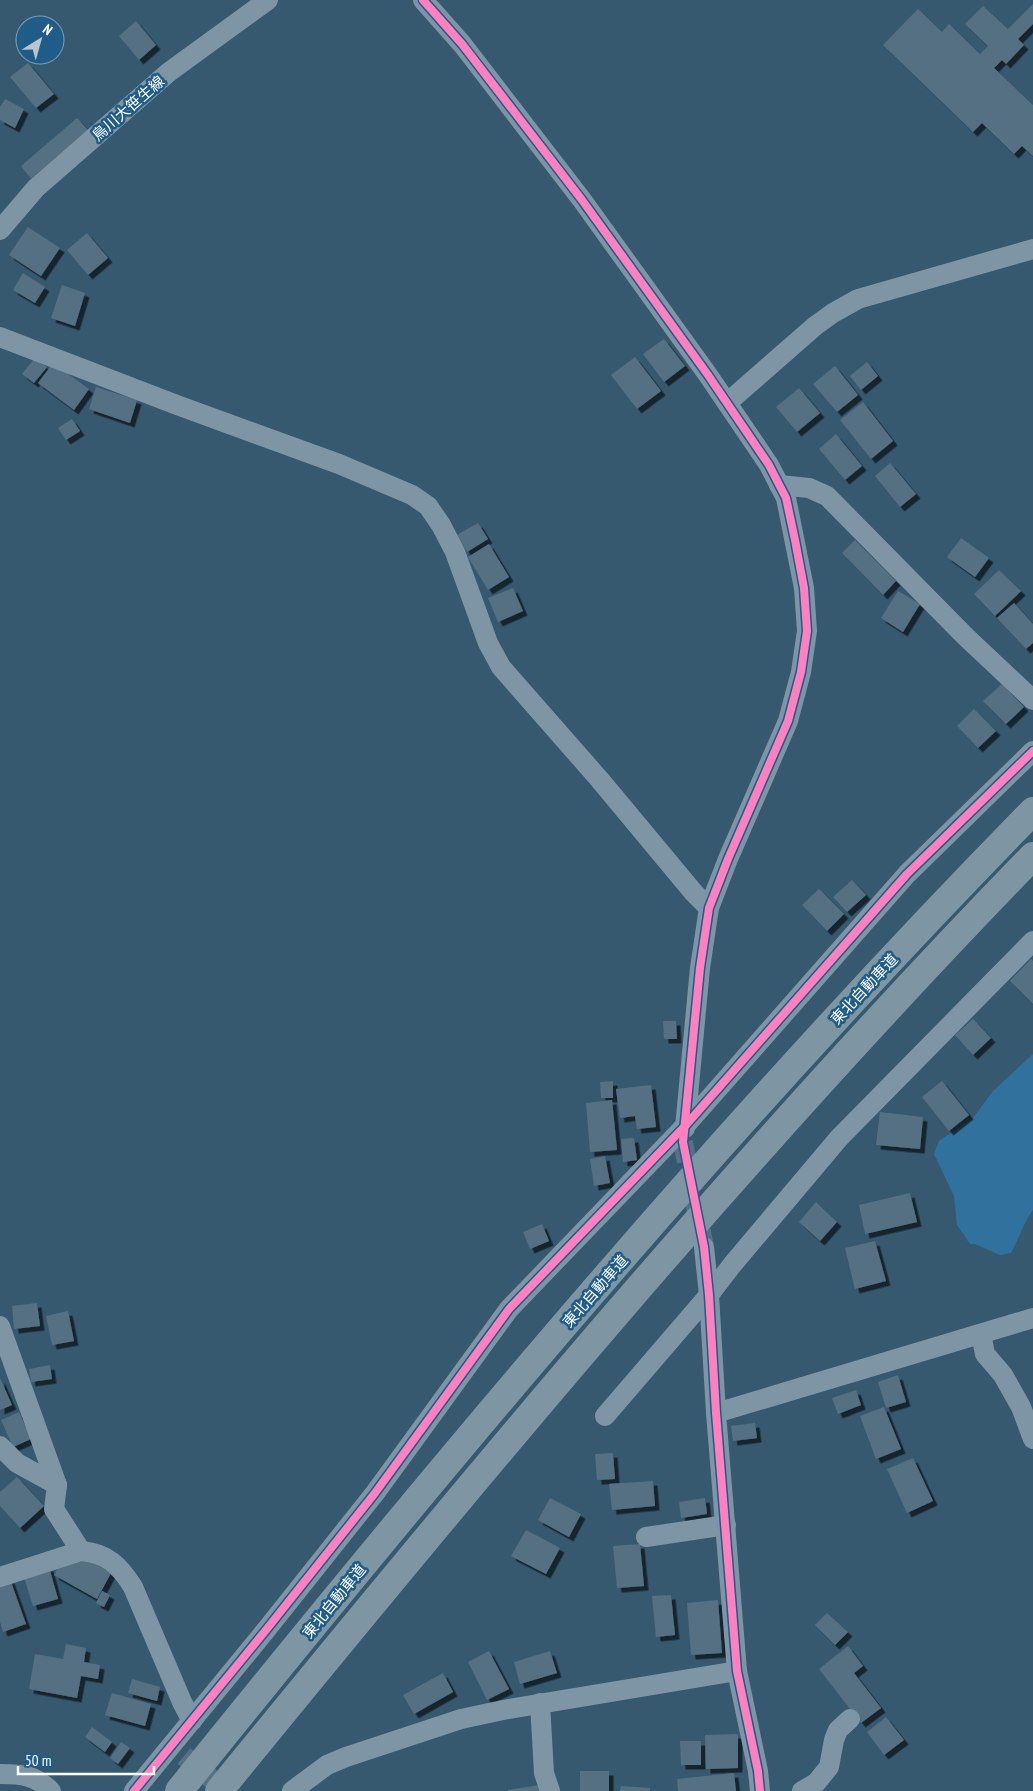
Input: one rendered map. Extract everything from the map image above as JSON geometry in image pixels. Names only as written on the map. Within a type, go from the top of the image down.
[{"type":"highway","name":"東北自動車道","points":[[179,1791],[388,1534],[588,1298],[804,1054],[956,889],[1033,810]]},
{"type":"highway","name":"東北自動車道","points":[[219,1791],[393,1578],[604,1327],[811,1090],[1033,856]]},
{"type":"street","name":"鳥川大笹生線","points":[[0,230],[36,188],[162,78],[268,0]]},
{"type":"street","points":[[423,0],[462,44],[582,200],[727,403],[769,465],[786,498],[804,588],[807,631],[801,672],[788,722],[728,859],[709,908],[700,968],[684,1134]]},
{"type":"street","points":[[727,403],[815,326],[858,299],[1033,249]]},
{"type":"street","points":[[0,337],[177,405],[339,464],[412,495],[428,506],[441,525],[455,552],[488,643],[501,667],[600,780],[694,893],[709,908]]},
{"type":"street","points":[[779,485],[809,488],[828,496],[966,637],[1033,700]]},
{"type":"street","points":[[134,1791],[178,1750],[192,1720],[375,1493],[509,1309],[684,1134],[907,874],[1033,751]]},
{"type":"street","points":[[605,1416],[709,1295],[839,1138],[1033,941]]},
{"type":"street","points":[[704,1247],[737,1671],[758,1771],[760,1791]]},
{"type":"street","points":[[716,1413],[1033,1318]]},
{"type":"street","points":[[0,1326],[57,1485],[54,1509],[81,1551]]},
{"type":"street","points":[[981,1334],[986,1354],[1003,1375],[1021,1407],[1033,1439]]},
{"type":"street","points":[[0,1446],[17,1463],[57,1485]]},
{"type":"street","points":[[646,1537],[726,1525]]},
{"type":"street","points":[[0,1577],[81,1551],[100,1554],[123,1571],[133,1587],[182,1702],[192,1720]]},
{"type":"street","points":[[292,1791],[327,1765],[461,1719],[540,1703],[737,1671]]},
{"type":"street","points":[[540,1703],[544,1773],[550,1791]]},
{"type":"street","points":[[802,1791],[816,1783],[829,1767],[834,1740],[838,1730],[850,1719]]},
{"type":"street","points":[[0,1774],[22,1774],[41,1781],[51,1791]]},
{"type":"shaded area","points":[[1033,1054],[1033,1210],[1026,1220],[1011,1253],[1000,1255],[975,1244],[970,1244],[957,1225],[954,1196],[934,1154],[939,1141],[973,1118],[993,1091]]},
{"type":"building","points":[[1033,4],[1033,24],[1018,39],[1024,45],[1006,64],[1002,60],[994,68],[1033,105],[1033,156],[1022,146],[1014,154],[982,123],[973,132],[883,45],[918,9],[942,32],[949,24],[980,54],[988,46],[965,24],[983,6],[1008,29]]},
{"type":"building","points":[[136,21],[156,45],[139,60],[119,36]]},
{"type":"building","points":[[25,65],[30,65],[54,94],[36,108],[10,77]]},
{"type":"building","points":[[5,99],[24,109],[15,128],[0,120],[0,107]]},
{"type":"building","points":[[77,118],[88,130],[31,179],[21,166]]},
{"type":"building","points":[[28,227],[60,248],[41,276],[9,255]]},
{"type":"building","points":[[87,233],[108,258],[88,275],[67,250]]},
{"type":"building","points":[[23,273],[45,287],[35,303],[13,290]]},
{"type":"building","points":[[62,285],[85,293],[75,326],[51,318]]},
{"type":"building","points":[[664,339],[685,366],[664,382],[643,354]]},
{"type":"building","points":[[635,357],[661,391],[637,409],[611,375]]},
{"type":"building","points":[[35,358],[47,367],[34,383],[22,374]]},
{"type":"building","points":[[867,362],[878,376],[861,390],[850,376]]},
{"type":"building","points":[[53,363],[89,389],[74,410],[38,383]]},
{"type":"building","points":[[835,366],[858,395],[837,412],[813,384]]},
{"type":"building","points":[[96,387],[137,400],[130,423],[89,409]]},
{"type":"building","points":[[799,388],[820,413],[797,432],[776,407]]},
{"type":"building","points":[[863,402],[893,441],[871,459],[840,420]]},
{"type":"building","points":[[72,419],[80,431],[66,440],[58,428]]},
{"type":"building","points":[[836,434],[862,466],[845,480],[819,449]]},
{"type":"building","points":[[890,463],[916,494],[900,507],[875,476]]},
{"type":"building","points":[[478,523],[488,539],[467,552],[457,535]]},
{"type":"building","points":[[961,538],[989,558],[975,577],[947,557]]},
{"type":"building","points":[[855,540],[896,581],[883,595],[842,553]]},
{"type":"building","points":[[489,544],[509,577],[488,590],[468,557]]},
{"type":"building","points":[[999,570],[1021,591],[995,616],[974,594]]},
{"type":"building","points":[[513,588],[523,611],[498,622],[488,598]]},
{"type":"building","points":[[898,591],[920,604],[903,632],[881,618]]},
{"type":"building","points":[[1014,603],[1033,624],[1033,643],[1026,649],[997,618]]},
{"type":"building","points":[[1002,684],[1024,707],[1006,724],[983,701]]},
{"type":"building","points":[[974,709],[996,731],[978,748],[957,726]]},
{"type":"building","points":[[852,880],[866,895],[847,912],[833,897]]},
{"type":"building","points":[[819,889],[844,914],[827,931],[802,905]]},
{"type":"building","points":[[1031,959],[1033,961],[1033,1004],[1010,981]]},
{"type":"building","points":[[973,1019],[991,1038],[973,1055],[955,1035]]},
{"type":"building","points":[[663,1021],[676,1021],[677,1039],[664,1039]]},
{"type":"building","points":[[613,1081],[613,1098],[601,1098],[600,1082]]},
{"type":"building","points":[[942,1081],[969,1115],[949,1131],[922,1097]]},
{"type":"building","points":[[651,1085],[656,1127],[637,1129],[635,1116],[620,1118],[616,1089]]},
{"type":"building","points":[[612,1100],[617,1150],[590,1152],[586,1103]]},
{"type":"building","points":[[880,1112],[923,1117],[920,1149],[876,1145]]},
{"type":"building","points":[[634,1138],[637,1160],[623,1162],[621,1139]]},
{"type":"building","points":[[605,1156],[610,1183],[594,1186],[590,1159]]},
{"type":"building","points":[[910,1193],[917,1222],[865,1234],[859,1205]]},
{"type":"building","points":[[816,1202],[837,1222],[820,1241],[799,1222]]},
{"type":"building","points":[[542,1224],[549,1241],[530,1249],[523,1232]]},
{"type":"building","points":[[875,1241],[886,1281],[855,1289],[845,1248]]},
{"type":"building","points":[[37,1303],[40,1326],[14,1329],[12,1306]]},
{"type":"building","points":[[68,1311],[74,1341],[52,1345],[46,1316]]},
{"type":"building","points":[[50,1365],[52,1379],[31,1382],[29,1369]]},
{"type":"building","points":[[898,1375],[906,1402],[886,1408],[878,1382]]},
{"type":"building","points":[[0,1378],[12,1405],[0,1410]]},
{"type":"building","points":[[856,1390],[861,1405],[838,1414],[832,1398]]},
{"type":"building","points":[[884,1407],[901,1449],[876,1459],[860,1416]]},
{"type":"building","points":[[19,1412],[31,1439],[13,1447],[1,1420]]},
{"type":"building","points":[[755,1423],[757,1438],[733,1441],[731,1426]]},
{"type":"building","points":[[613,1453],[615,1479],[597,1480],[595,1454]]},
{"type":"building","points":[[913,1458],[933,1501],[907,1513],[887,1469]]},
{"type":"building","points":[[17,1477],[44,1506],[20,1528],[0,1506],[0,1492]]},
{"type":"building","points":[[653,1481],[655,1506],[612,1510],[609,1484]]},
{"type":"building","points":[[550,1498],[581,1514],[569,1537],[538,1520]]},
{"type":"building","points":[[705,1498],[707,1514],[681,1518],[679,1502]]},
{"type":"building","points":[[526,1530],[560,1548],[546,1574],[511,1556]]},
{"type":"building","points":[[640,1544],[644,1586],[617,1588],[613,1546]]},
{"type":"building","points":[[81,1556],[111,1573],[97,1599],[54,1575],[61,1562]]},
{"type":"building","points":[[49,1567],[58,1599],[33,1606],[23,1574]]},
{"type":"building","points":[[10,1579],[26,1624],[3,1632],[0,1622],[0,1582]]},
{"type":"building","points":[[102,1591],[110,1595],[104,1607],[96,1603]]},
{"type":"building","points":[[671,1595],[675,1635],[656,1637],[652,1596]]},
{"type":"building","points":[[718,1600],[722,1653],[691,1655],[687,1603]]},
{"type":"building","points":[[827,1613],[848,1632],[835,1645],[815,1625]]},
{"type":"building","points":[[66,1644],[86,1648],[84,1662],[100,1665],[98,1679],[81,1676],[77,1698],[29,1689],[35,1654],[63,1659]]},
{"type":"building","points":[[848,1646],[863,1666],[854,1673],[881,1708],[861,1723],[819,1669]]},
{"type":"building","points":[[489,1651],[509,1689],[487,1700],[468,1662]]},
{"type":"building","points":[[550,1651],[557,1673],[520,1684],[514,1662]]},
{"type":"building","points":[[443,1673],[453,1692],[414,1714],[403,1695]]},
{"type":"building","points":[[132,1679],[160,1687],[157,1701],[128,1693]]},
{"type":"building","points":[[112,1693],[151,1704],[145,1726],[105,1715]]},
{"type":"building","points":[[886,1717],[904,1740],[884,1755],[867,1732]]},
{"type":"building","points":[[92,1727],[112,1742],[105,1752],[85,1737]]},
{"type":"building","points":[[738,1734],[738,1768],[706,1769],[705,1735]]},
{"type":"building","points":[[680,1741],[701,1741],[701,1765],[681,1765]]},
{"type":"building","points":[[121,1742],[130,1748],[118,1764],[110,1758]]},
{"type":"building","points":[[580,1771],[609,1771],[609,1791],[580,1791]]},
{"type":"building","points":[[734,1773],[736,1791],[678,1791],[677,1779]]},
{"type":"building","points":[[540,1785],[541,1791],[508,1791],[508,1790]]},
{"type":"building","points":[[621,1786],[650,1788],[650,1791],[620,1791]]},
{"type":"tunnel","points":[[683,1142],[704,1247]]},
{"type":"tunnel","points":[[184,1756],[226,1791]]},
{"type":"cycle path","points":[[423,0],[462,44],[582,200],[708,375],[769,465],[786,498],[795,540],[804,588],[807,631],[801,672],[788,721],[728,859],[709,908],[700,968],[683,1142],[704,1247],[709,1295],[716,1413],[737,1671],[758,1771],[760,1791]]},
{"type":"cycle path","points":[[134,1791],[375,1493],[509,1309],[685,1126],[907,874],[1033,751]]}]
